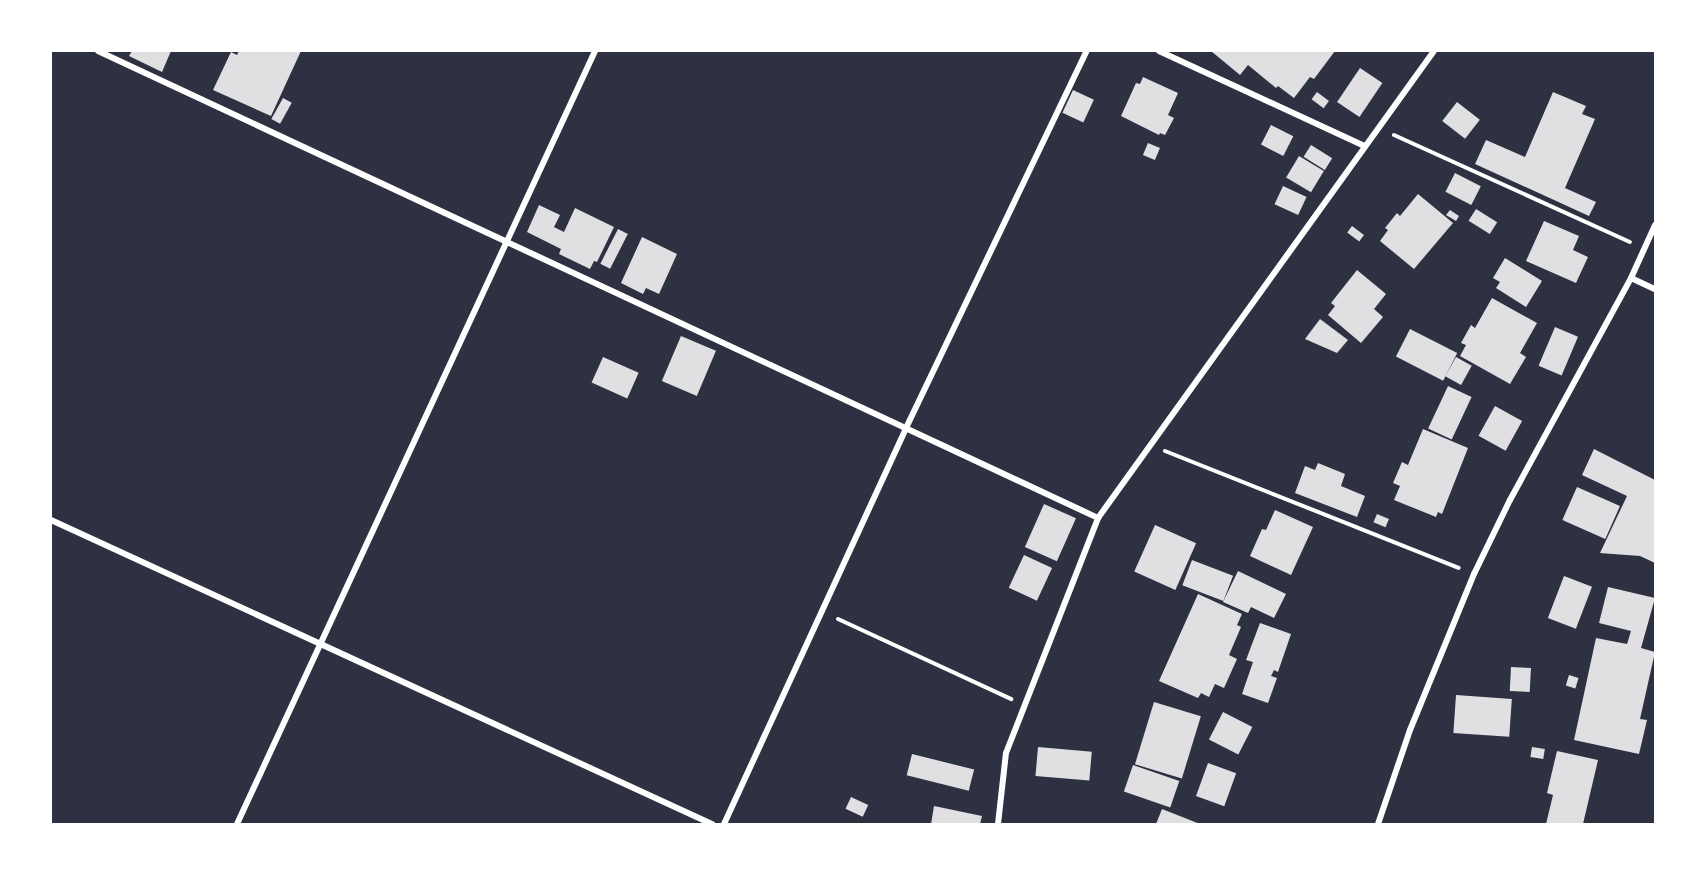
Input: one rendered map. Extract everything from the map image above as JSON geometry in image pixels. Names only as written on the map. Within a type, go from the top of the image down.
[{"type":"street","points":[[98,51],[1098,518]]},
{"type":"street","points":[[237,824],[595,51]]},
{"type":"street","points":[[724,824],[906,428],[1087,51]]},
{"type":"street","points":[[1158,51],[1365,146]]},
{"type":"street","points":[[998,824],[1006,753],[1098,518],[1434,51]]},
{"type":"street","points":[[1378,824],[1410,730],[1474,574],[1510,500],[1631,278],[1655,225]]},
{"type":"street","points":[[1631,278],[1655,289]]},
{"type":"street","points":[[51,520],[712,824]]},
{"type":"path","points":[[1380,126],[1392,134],[1613,232],[1644,250]]},
{"type":"path","points":[[1150,445],[1474,574]]},
{"type":"path","points":[[822,611],[1025,705]]},
{"type":"building","points":[[132,51],[171,51],[162,72],[129,56]]},
{"type":"building","points":[[239,51],[301,51],[271,116],[213,90],[231,52],[237,55]]},
{"type":"building","points":[[1211,51],[1335,51],[1314,79],[1310,77],[1294,98],[1278,86],[1276,88],[1248,65],[1240,75]]},
{"type":"building","points":[[1360,68],[1382,83],[1359,117],[1337,102]]},
{"type":"building","points":[[1143,77],[1178,93],[1168,115],[1174,118],[1165,135],[1160,133],[1159,135],[1121,116],[1136,83],[1140,84]]},
{"type":"building","points":[[1073,90],[1094,100],[1083,122],[1062,113]]},
{"type":"building","points":[[1317,92],[1329,101],[1324,108],[1312,99]]},
{"type":"building","points":[[1553,92],[1586,106],[1582,114],[1595,119],[1565,188],[1596,202],[1589,216],[1475,164],[1486,140],[1525,157]]},
{"type":"building","points":[[283,98],[292,103],[280,124],[271,119]]},
{"type":"building","points":[[1457,102],[1480,120],[1465,139],[1442,121]]},
{"type":"building","points":[[1271,125],[1293,136],[1283,156],[1261,145]]},
{"type":"building","points":[[1148,143],[1160,148],[1155,160],[1143,155]]},
{"type":"building","points":[[1311,145],[1332,158],[1325,170],[1304,157]]},
{"type":"building","points":[[1299,156],[1324,171],[1311,192],[1286,177]]},
{"type":"building","points":[[1455,173],[1481,186],[1471,205],[1445,192]]},
{"type":"building","points":[[1283,186],[1307,197],[1298,215],[1275,204]]},
{"type":"building","points":[[1418,194],[1453,223],[1414,269],[1380,241],[1388,230],[1385,228],[1397,213],[1400,216]]},
{"type":"building","points":[[539,205],[560,215],[554,227],[564,232],[575,208],[614,227],[597,262],[594,261],[590,269],[559,254],[561,249],[527,232]]},
{"type":"building","points":[[1476,209],[1497,222],[1490,234],[1469,221]]},
{"type":"building","points":[[1450,210],[1459,216],[1456,221],[1446,215]]},
{"type":"building","points":[[1544,221],[1579,236],[1573,250],[1588,257],[1576,283],[1526,261]]},
{"type":"building","points":[[1352,226],[1364,235],[1359,241],[1347,232]]},
{"type":"building","points":[[618,229],[628,234],[610,269],[600,264]]},
{"type":"building","points":[[642,237],[677,254],[659,294],[646,288],[643,294],[621,283]]},
{"type":"building","points":[[1505,258],[1542,281],[1526,307],[1496,288],[1500,282],[1493,278]]},
{"type":"building","points":[[1357,270],[1386,294],[1374,309],[1383,317],[1361,343],[1328,315],[1335,306],[1331,303]]},
{"type":"building","points":[[1492,298],[1537,323],[1520,353],[1526,357],[1510,384],[1460,356],[1466,345],[1461,343],[1471,325],[1475,328]]},
{"type":"building","points":[[1320,319],[1348,340],[1337,353],[1305,339]]},
{"type":"building","points":[[1555,327],[1578,337],[1562,375],[1539,366]]},
{"type":"building","points":[[1410,329],[1457,353],[1443,381],[1396,357]]},
{"type":"building","points":[[681,336],[716,351],[697,396],[662,381]]},
{"type":"building","points":[[603,357],[639,373],[627,398],[592,383]]},
{"type":"building","points":[[1456,357],[1472,366],[1461,385],[1445,376]]},
{"type":"building","points":[[1448,386],[1472,397],[1452,440],[1428,429]]},
{"type":"building","points":[[1495,406],[1522,421],[1506,451],[1479,436]]},
{"type":"building","points":[[1423,429],[1468,448],[1442,514],[1438,512],[1436,517],[1394,500],[1400,486],[1393,483],[1402,462],[1408,465]]},
{"type":"building","points":[[1594,449],[1655,480],[1655,563],[1640,556],[1600,553],[1627,496],[1582,475]]},
{"type":"building","points":[[1318,463],[1345,474],[1341,486],[1365,496],[1357,517],[1295,493],[1305,466],[1315,470]]},
{"type":"building","points":[[1577,487],[1620,506],[1605,539],[1562,520]]},
{"type":"building","points":[[1044,504],[1076,518],[1057,561],[1025,547]]},
{"type":"building","points":[[1275,510],[1313,527],[1291,575],[1250,556],[1262,529],[1266,530]]},
{"type":"building","points":[[1377,514],[1389,519],[1385,527],[1373,522]]},
{"type":"building","points":[[1155,525],[1196,543],[1175,590],[1134,572]]},
{"type":"building","points":[[1024,555],[1052,568],[1037,601],[1009,588]]},
{"type":"building","points":[[1192,560],[1233,576],[1223,601],[1182,585]]},
{"type":"building","points":[[1238,571],[1286,594],[1274,618],[1251,607],[1248,613],[1223,602]]},
{"type":"building","points":[[1564,576],[1592,587],[1576,629],[1548,618]]},
{"type":"building","points":[[1608,587],[1655,598],[1641,648],[1655,652],[1640,719],[1647,720],[1639,754],[1574,740],[1596,638],[1627,644],[1631,631],[1599,623]]},
{"type":"building","points":[[1198,594],[1242,614],[1237,625],[1241,627],[1229,655],[1237,659],[1224,688],[1215,684],[1209,697],[1201,693],[1198,698],[1159,681]]},
{"type":"building","points":[[1260,623],[1291,634],[1278,672],[1274,670],[1271,676],[1277,678],[1268,703],[1242,694],[1253,662],[1246,660]]},
{"type":"building","points":[[1511,667],[1531,668],[1530,692],[1510,691]]},
{"type":"building","points":[[1569,675],[1579,678],[1575,688],[1566,686]]},
{"type":"building","points":[[1456,695],[1512,699],[1509,737],[1453,733]]},
{"type":"building","points":[[1154,702],[1201,716],[1182,778],[1135,764]]},
{"type":"building","points":[[1223,712],[1252,727],[1238,755],[1209,740]]},
{"type":"building","points":[[1038,747],[1092,752],[1089,781],[1035,776]]},
{"type":"building","points":[[1532,747],[1545,749],[1543,759],[1530,757]]},
{"type":"building","points":[[1557,751],[1598,760],[1583,824],[1546,824],[1553,795],[1547,793]]},
{"type":"building","points":[[912,754],[974,769],[969,791],[907,775]]},
{"type":"building","points":[[1208,763],[1236,773],[1224,806],[1196,796]]},
{"type":"building","points":[[1133,765],[1179,781],[1170,807],[1124,791]]},
{"type":"building","points":[[851,797],[868,805],[863,817],[846,809]]},
{"type":"building","points":[[934,806],[982,816],[980,824],[931,824]]},
{"type":"building","points":[[1162,809],[1200,824],[1156,824]]}]
